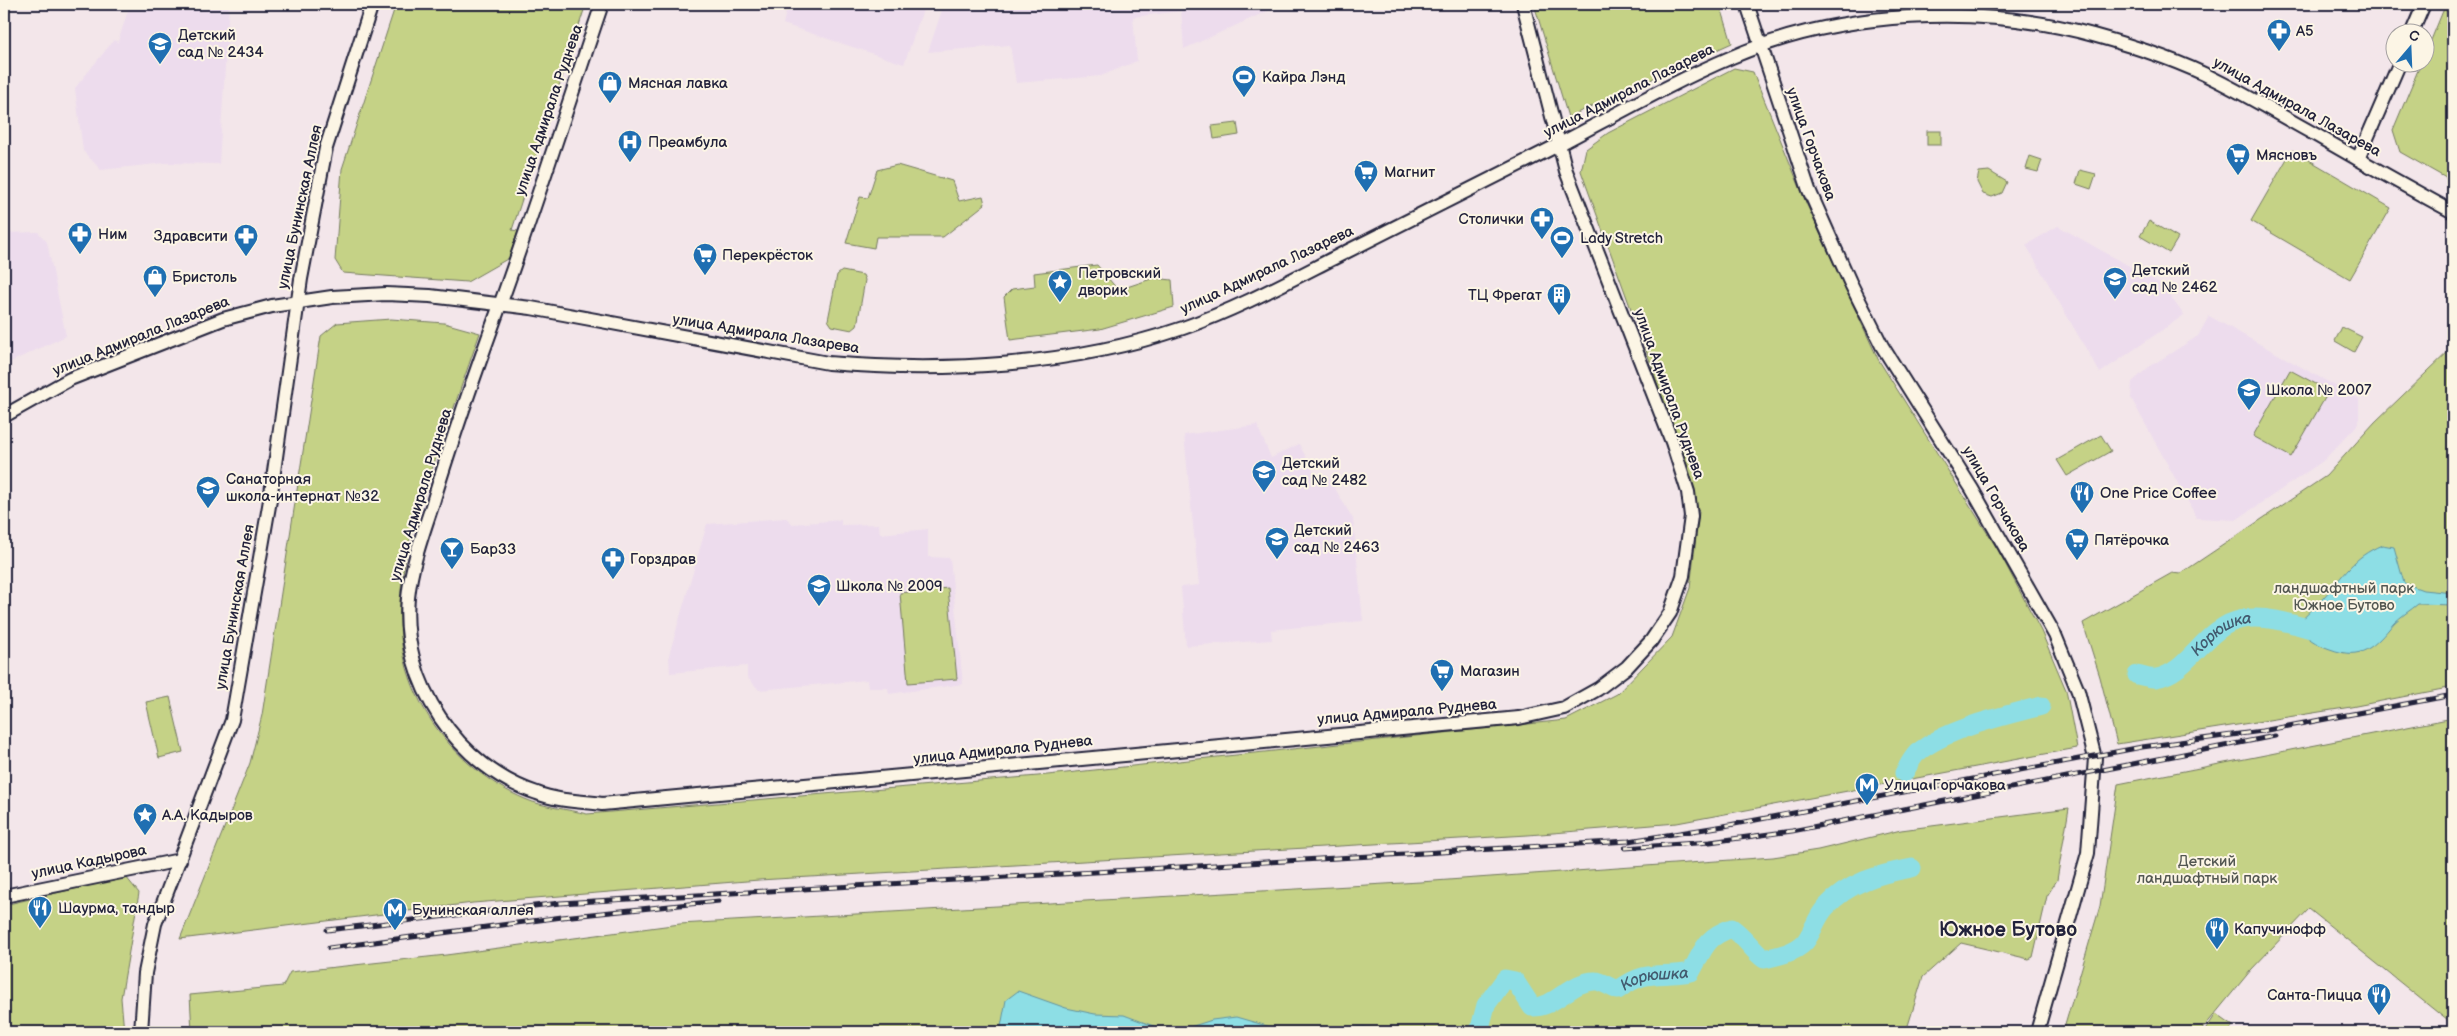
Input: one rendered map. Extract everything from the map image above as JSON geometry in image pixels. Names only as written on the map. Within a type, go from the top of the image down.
[{"type":"street","name":"улица Бунинская Аллея","points":[[141,1031],[144,973],[150,942],[232,720],[270,500],[298,302],[326,148],[372,4]]},
{"type":"street","name":"улица Адмирала Руднева","points":[[602,4],[439,480],[413,567],[408,599],[409,628],[415,660],[425,692],[442,722],[463,746],[488,769],[537,793],[561,799],[602,804],[1526,717],[1564,708],[1598,689],[1628,667],[1651,641],[1670,613],[1683,576],[1690,532],[1691,514],[1688,492],[1672,442],[1566,171],[1523,4]]},
{"type":"street","name":"улица Горчакова","points":[[1747,4],[1809,190],[1850,282],[1882,346],[1972,489],[2055,635],[2078,690],[2095,758],[2088,853],[2037,1032]]},
{"type":"street","points":[[2416,22],[2424,4]]},
{"type":"street","name":"улица Адмирала Лазарева","points":[[4,416],[70,379],[232,317],[272,306],[298,302],[332,297],[386,294],[430,296],[500,304],[828,363],[875,367],[1004,364],[1055,358],[1171,331],[1215,315],[1310,270],[1673,84],[1736,55],[1840,26],[1892,19],[1951,15],[2037,24],[2091,34],[2141,50],[2212,78],[2453,212]]},
{"type":"street","points":[[2358,159],[2396,72]]},
{"type":"street","name":"улица Кадырова","points":[[4,896],[180,860]]},
{"type":"shaded area","name":"Детский сад № 2434","points":[[130,4],[229,4],[219,164],[165,163],[101,170],[83,151],[75,88],[114,40],[118,42]]},
{"type":"shaded area","points":[[788,4],[925,4],[904,64],[783,24]]},
{"type":"shaded area","points":[[944,4],[1283,4],[1184,49],[1181,11],[1133,17],[1137,61],[1101,76],[1016,83],[1010,45],[928,52]]},
{"type":"shaded area","name":"Детский сад № 2462","points":[[2058,226],[2161,284],[2184,315],[2100,373],[2026,245]]},
{"type":"shaded area","points":[[38,232],[47,242],[66,336],[4,365],[4,233]]},
{"type":"shaded area","name":"Школа № 2007","points":[[2209,316],[2359,399],[2359,423],[2323,461],[2236,520],[2197,518],[2131,398],[2132,382],[2149,367],[2198,336]]},
{"type":"shaded area","name":"Детский сад № 2463","points":[[1257,425],[1271,458],[1299,444],[1317,478],[1327,475],[1353,519],[1363,621],[1271,630],[1272,640],[1186,646],[1181,587],[1199,585],[1184,435]]},
{"type":"shaded area","name":"Школа № 2009","points":[[786,518],[793,524],[841,520],[841,525],[879,524],[880,534],[928,529],[928,557],[950,558],[963,684],[889,694],[888,688],[868,688],[867,680],[759,690],[747,677],[747,666],[670,673],[669,655],[707,524]]},
{"type":"green space","points":[[396,4],[586,4],[512,230],[518,231],[509,258],[467,282],[343,273],[335,260],[342,169]]},
{"type":"green space","points":[[1534,4],[1720,4],[1732,43],[1568,117]]},
{"type":"green space","points":[[2445,6],[2453,33],[2453,182],[2400,152],[2393,130],[2417,72],[2434,72],[2434,33]]},
{"type":"green space","points":[[1734,68],[1753,72],[1807,205],[1878,359],[1998,550],[2041,631],[2066,690],[2077,748],[1677,823],[1528,835],[759,880],[473,903],[180,939],[250,763],[262,715],[321,336],[337,323],[391,319],[444,323],[480,333],[424,492],[414,526],[401,594],[400,627],[405,660],[416,693],[435,726],[453,748],[475,769],[499,786],[539,804],[587,814],[1038,776],[1566,720],[1617,694],[1672,637],[1690,588],[1699,512],[1652,367],[1581,171],[1586,149],[1608,133]]},
{"type":"green space","points":[[1237,123],[1239,135],[1214,139],[1212,126]]},
{"type":"green space","points":[[1927,131],[1941,131],[1941,145],[1927,145]]},
{"type":"green space","points":[[2292,150],[2391,208],[2350,279],[2251,221]]},
{"type":"green space","points":[[2030,156],[2042,160],[2038,172],[2026,169]]},
{"type":"green space","points":[[897,165],[952,181],[959,201],[983,196],[985,204],[943,237],[876,237],[874,248],[846,243],[860,197],[868,198],[877,170]]},
{"type":"green space","points":[[2080,170],[2096,174],[2091,189],[2076,184]]},
{"type":"green space","points":[[1989,171],[2007,182],[2002,193],[1992,197],[1983,194],[1977,182],[1979,172]]},
{"type":"green space","points":[[2149,221],[2178,238],[2169,253],[2140,236]]},
{"type":"green space","points":[[1097,265],[1118,290],[1154,278],[1172,280],[1174,307],[1100,329],[1010,340],[1004,297],[1012,289],[1035,286],[1034,273]]},
{"type":"green space","points":[[842,271],[863,275],[865,280],[857,326],[852,330],[832,326],[828,320],[837,275]]},
{"type":"green space","points":[[2342,327],[2362,337],[2354,352],[2335,341]]},
{"type":"green space","name":"ландшафтный парк Южное Бутово","points":[[2453,347],[2453,687],[2351,707],[2117,744],[2100,677],[2083,623],[2172,573],[2180,574],[2326,476],[2375,422]]},
{"type":"green space","points":[[2290,370],[2329,391],[2291,457],[2253,436]]},
{"type":"green space","points":[[2101,435],[2111,451],[2067,476],[2057,460]]},
{"type":"green space","points":[[948,588],[957,679],[908,683],[900,593]]},
{"type":"green space","points":[[170,697],[183,752],[159,758],[146,702]]},
{"type":"green space","name":"Детский ландшафтный парк","points":[[2453,718],[2453,1025],[2309,909],[2251,970],[2200,1032],[2063,1032],[2100,906],[2118,784]]},
{"type":"green space","points":[[2069,808],[2057,880],[2047,896],[2033,957],[2029,959],[1961,943],[1923,977],[1906,1032],[192,1032],[190,995],[283,986],[290,972],[446,955],[680,924],[1420,882],[1773,857],[1818,850],[1901,830]]},
{"type":"green space","points":[[126,877],[139,893],[121,998],[124,1032],[4,1032],[4,905]]},
{"type":"green space","points":[[2216,1014],[2233,1026],[2229,1032],[2204,1032]]},
{"type":"water","points":[[2382,545],[2394,547],[2404,583],[2423,590],[2453,593],[2453,605],[2418,604],[2397,620],[2373,645],[2359,652],[2341,652],[2330,649],[2303,634],[2296,625],[2356,561]]},
{"type":"water","points":[[1018,991],[1066,1008],[1095,1014],[1124,1015],[1167,1031],[1187,1028],[1212,1020],[1236,1017],[1281,1030],[1312,1032],[1000,1032],[1006,1000]]},
{"type":"water","points":[[1364,1027],[1394,1032],[1312,1032]]},
{"type":"waterway","name":"Корюшка","points":[[2137,675],[2156,678],[2168,674],[2178,668],[2218,630],[2229,623],[2243,619],[2263,618],[2321,632]]},
{"type":"waterway","name":"Корюшка","points":[[1904,773],[1917,753],[1944,737],[1977,724],[2041,706]]},
{"type":"waterway","name":"Корюшка","points":[[1479,1032],[1486,1005],[1505,979],[1515,981],[1532,1007],[1549,1003],[1571,989],[1587,982],[1598,981],[1618,990],[1628,983],[1645,976],[1691,972],[1706,945],[1716,935],[1732,928],[1764,959],[1780,955],[1790,952],[1804,943],[1823,911],[1835,898],[1845,891],[1876,876],[1912,868]]},
{"type":"railway","points":[[327,930],[560,903],[1629,841],[1724,826],[2142,747],[2262,731],[2453,695]]},
{"type":"railway","points":[[1625,848],[1710,842],[1792,831],[2275,736]]},
{"type":"railway","points":[[329,948],[562,917],[719,901]]},
{"type":"place","name":"А5","points":[[2279,52]]},
{"type":"place","name":"Детский сад № 2434","points":[[160,65]]},
{"type":"place","name":"Кайра Лэнд","points":[[1244,98]]},
{"type":"place","name":"Мясная лавка","points":[[610,104]]},
{"type":"place","name":"Преамбула","points":[[630,163]]},
{"type":"place","name":"Мясновъ","points":[[2238,176]]},
{"type":"place","name":"Магнит","points":[[1366,193]]},
{"type":"place","name":"Столички","points":[[1542,240]]},
{"type":"place","name":"Ним","points":[[80,255]]},
{"type":"place","name":"Здравсити","points":[[246,257]]},
{"type":"place","name":"Lady Stretch","points":[[1562,259]]},
{"type":"place","name":"Перекрёсток","points":[[705,276]]},
{"type":"place","name":"Бристоль","points":[[155,298]]},
{"type":"place","name":"Детский сад № 2462","points":[[2115,300]]},
{"type":"place","name":"Петровский дворик","points":[[1060,303]]},
{"type":"place","name":"ТЦ Фрегат","points":[[1559,316]]},
{"type":"place","name":"Школа № 2007","points":[[2249,411]]},
{"type":"place","name":"Детский сад № 2482","points":[[1264,493]]},
{"type":"place","name":"Санаторная школа-интернат №32","points":[[208,509]]},
{"type":"place","name":"One Price Coffee","points":[[2082,514]]},
{"type":"place","name":"Детский сад № 2463","points":[[1277,560]]},
{"type":"place","name":"Пятёрочка","points":[[2077,561]]},
{"type":"place","name":"Бар33","points":[[452,570]]},
{"type":"place","name":"Горздрав","points":[[613,580]]},
{"type":"place","name":"Школа № 2009","points":[[819,607]]},
{"type":"place","name":"Магазин","points":[[1442,692]]},
{"type":"place","name":"Улица Горчакова","points":[[1867,806]]},
{"type":"place","name":"А.А. Кадыров","points":[[145,836]]},
{"type":"place","name":"Шаурма, тандыр","points":[[40,929]]},
{"type":"place","name":"Бунинская аллея","points":[[395,931]]},
{"type":"place","name":"Капучинофф","points":[[2217,950]]},
{"type":"place","name":"Санта-Пицца","points":[[2379,1016]]},
{"type":"district","name":"Южное Бутово","points":[[2008,930]]}]
